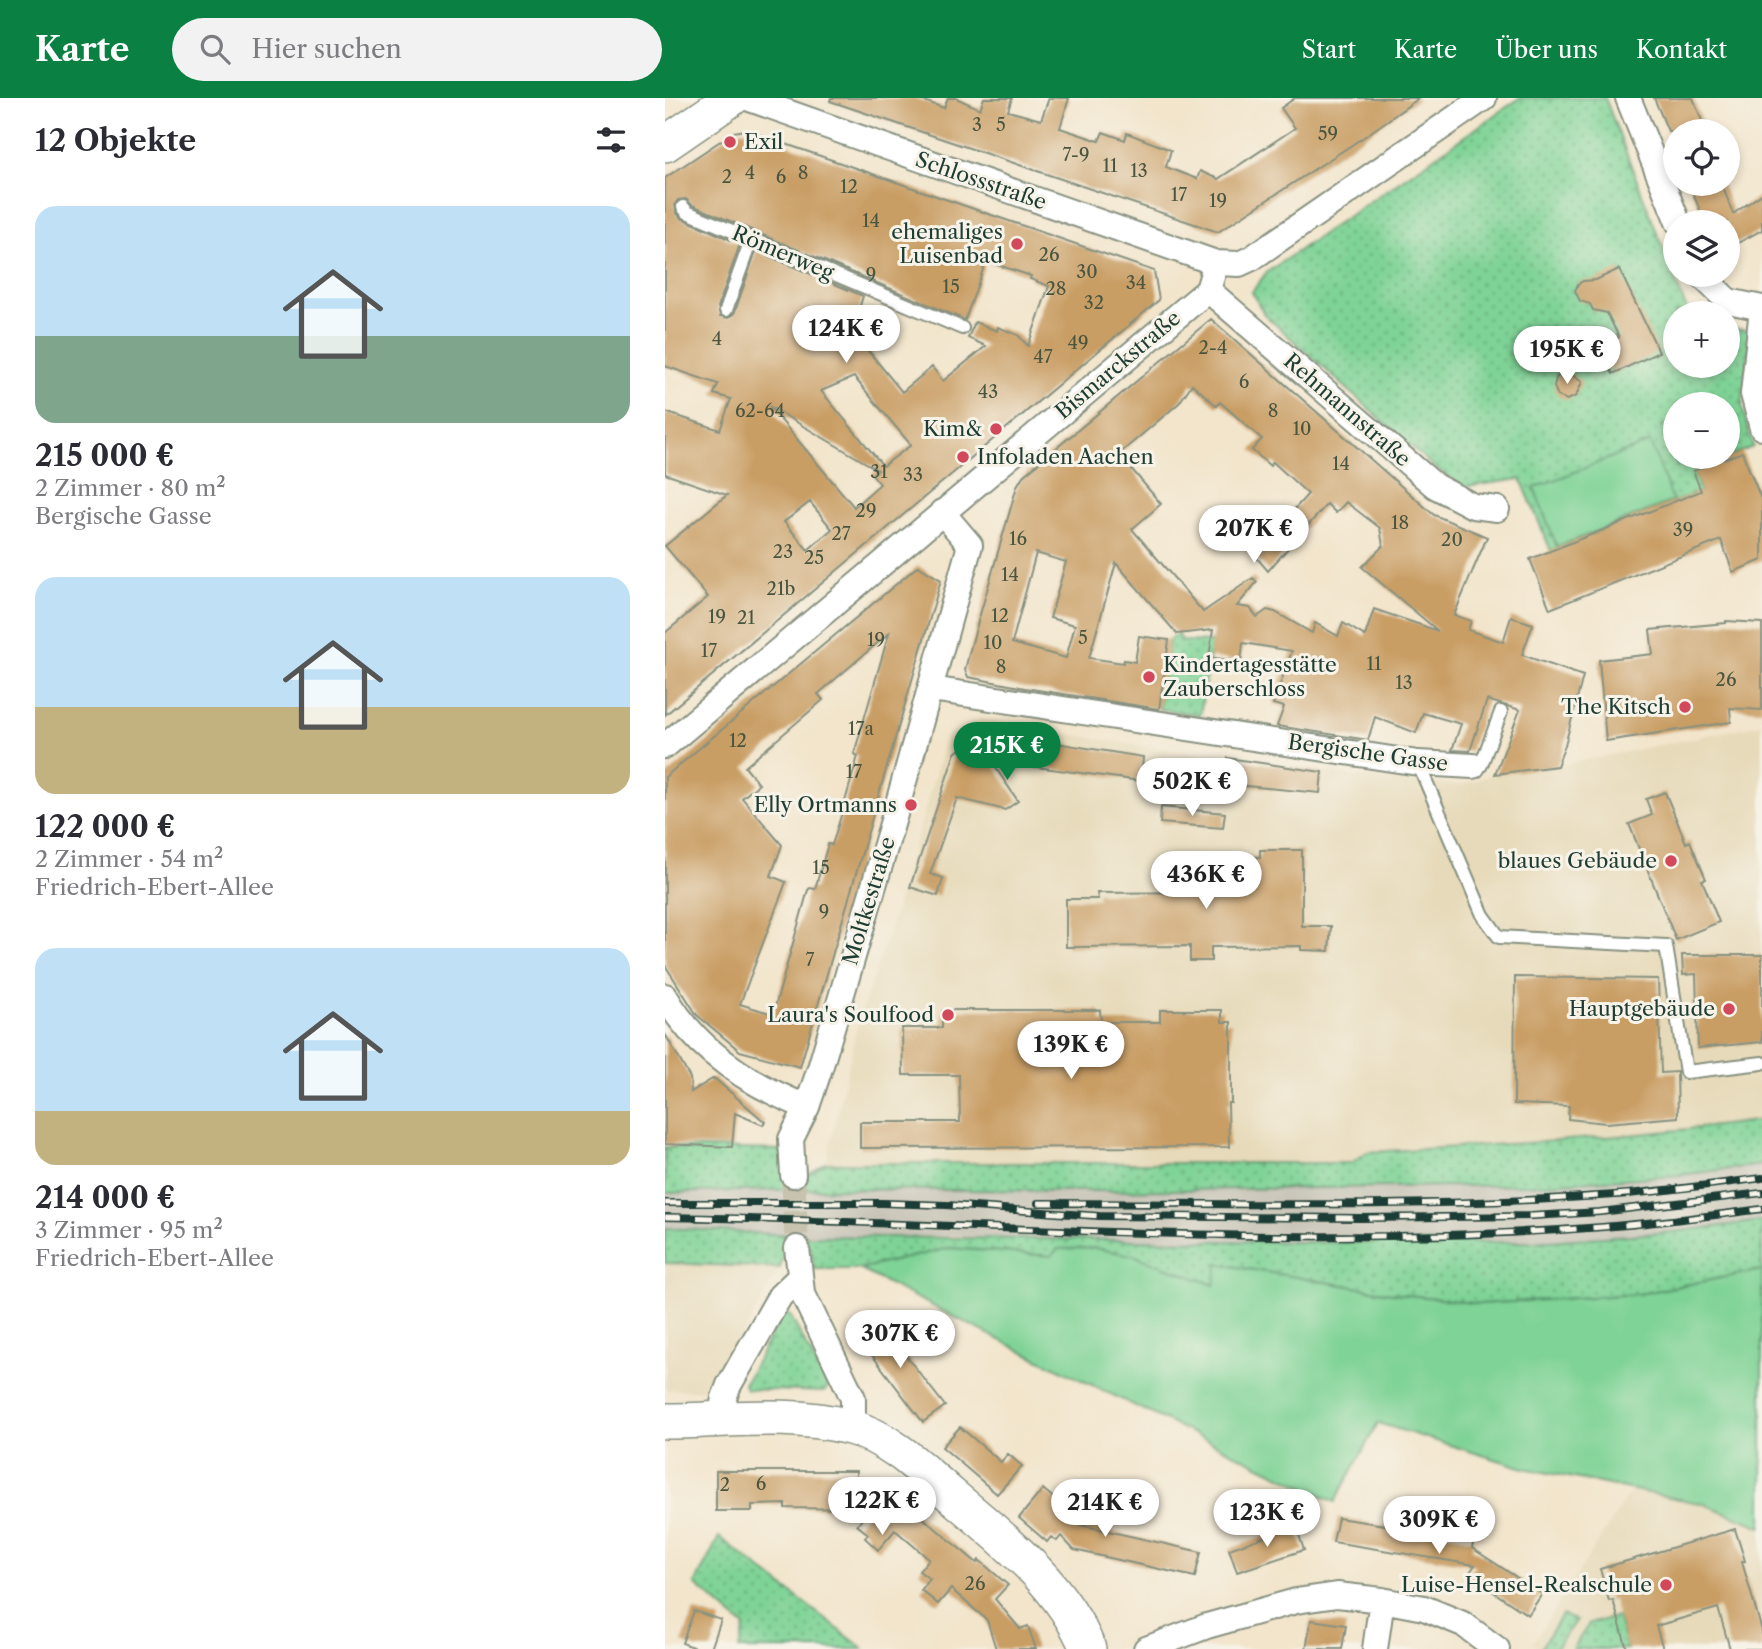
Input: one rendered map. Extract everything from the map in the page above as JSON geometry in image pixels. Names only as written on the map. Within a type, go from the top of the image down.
[{"type":"main road","points":[[665,144],[732,98]]},
{"type":"main road","points":[[667,1428],[719,1420],[816,1420],[853,1428],[876,1438],[902,1454],[1012,1547],[1048,1585],[1088,1649]]},
{"type":"street","name":"Schlossstraße","points":[[747,98],[1216,263]]},
{"type":"street","points":[[1208,290],[1216,263],[1239,264],[1252,258],[1484,98]]},
{"type":"street","points":[[1628,98],[1673,210]]},
{"type":"street","points":[[1713,287],[1728,301],[1762,308]]},
{"type":"street","name":"Rehmannstraße","points":[[1208,290],[1435,486],[1473,506],[1497,509]]},
{"type":"street","name":"Bismarckstraße","points":[[665,746],[1208,290]]},
{"type":"street","points":[[1762,292],[1753,394],[1762,428]]},
{"type":"street","name":"Moltkestraße","points":[[793,1175],[791,1139],[807,1107],[931,689],[970,545],[942,512]]},
{"type":"street","name":"Bergische Gasse","points":[[931,689],[1418,763],[1473,766]]},
{"type":"street","points":[[665,996],[677,1017],[708,1049],[752,1082],[807,1107]]},
{"type":"street","points":[[797,1248],[802,1292],[853,1398],[853,1428]]},
{"type":"street","points":[[719,1420],[723,1398],[729,1385],[780,1296],[800,1277]]},
{"type":"street","points":[[1146,1649],[1206,1626],[1296,1601],[1337,1595],[1423,1608],[1462,1624],[1497,1649]]},
{"type":"street","points":[[1375,1649],[1383,1600]]},
{"type":"lane","name":"Römerweg","points":[[683,207],[687,212],[751,240],[962,328]]},
{"type":"lane","points":[[726,310],[751,240]]},
{"type":"lane","points":[[1473,766],[1481,765],[1501,712]]},
{"type":"lane","points":[[1418,763],[1483,915],[1499,937],[1666,946],[1686,1072],[1762,1063]]},
{"type":"shaded area","points":[[980,719],[1322,772],[1461,785],[1495,774],[1557,766],[1762,724],[1762,1120],[1686,1130],[1367,1152],[1351,1163],[826,1163],[859,1019],[889,932],[946,737]]},
{"type":"shaded area","points":[[1762,1165],[1762,1221],[1673,1232],[1533,1242],[1097,1241],[952,1236],[809,1236],[665,1227],[665,1193],[809,1189],[1103,1191],[1530,1185],[1670,1176]]},
{"type":"shaded area","points":[[665,1263],[780,1268],[711,1390],[665,1390]]},
{"type":"shaded area","name":"Luise-Hensel-Realschule","points":[[1632,1489],[1704,1504],[1762,1527],[1762,1649],[1538,1649],[1533,1643]]},
{"type":"green space","points":[[1520,98],[1605,98],[1663,248],[1663,287],[1678,287],[1683,301],[1663,301],[1663,378],[1740,378],[1740,330],[1751,330],[1742,406],[1753,447],[1740,452],[1740,392],[1663,392],[1663,469],[1698,469],[1693,471],[1701,491],[1551,551],[1521,479],[1465,487],[1435,468],[1264,314],[1252,292],[1266,273]]},
{"type":"green space","points":[[1650,442],[1673,501],[1557,547],[1534,488]]},
{"type":"green space","points":[[1177,634],[1183,641],[1212,642],[1200,715],[1159,709],[1169,640]]},
{"type":"green space","points":[[1762,1120],[1762,1165],[1670,1176],[1530,1185],[1103,1191],[809,1189],[665,1193],[665,1147],[782,1150],[787,1175],[809,1174],[826,1163],[1351,1163],[1367,1152],[1614,1136]]},
{"type":"green space","points":[[1762,1221],[1762,1270],[1639,1294],[1480,1304],[1384,1292],[1219,1264],[1214,1285],[1132,1255],[1051,1256],[950,1248],[859,1269],[814,1269],[810,1247],[785,1249],[780,1268],[665,1263],[665,1228],[809,1236],[1362,1243],[1533,1242],[1673,1232]]},
{"type":"green space","points":[[950,1248],[1051,1256],[1058,1249],[1094,1248],[1132,1255],[1214,1285],[1218,1264],[1384,1292],[1480,1304],[1639,1294],[1762,1270],[1762,1527],[1704,1504],[1524,1468],[1378,1423],[1335,1502],[1038,1359],[859,1269]]},
{"type":"green space","points":[[787,1314],[828,1387],[824,1392],[746,1389],[744,1384],[782,1315]]},
{"type":"green space","points":[[719,1537],[864,1649],[739,1649],[745,1627],[695,1584]]},
{"type":"green space","points":[[1562,1615],[1576,1620],[1555,1649],[1540,1649]]},
{"type":"green space","points":[[1617,1616],[1627,1649],[1572,1649],[1589,1624]]},
{"type":"building","points":[[831,98],[915,98],[944,108],[948,98],[956,98],[980,109],[984,98],[1012,98],[1008,111],[1041,120],[1049,98],[1069,98],[1060,128],[1099,141],[1103,132],[1125,140],[1127,133],[1171,150],[1166,167],[1197,179],[1200,171],[1218,179],[1295,128],[1281,108],[1295,98],[1419,98],[1218,232],[830,101]]},
{"type":"building","points":[[1654,98],[1693,98],[1701,119],[1663,119]]},
{"type":"building","points":[[745,130],[1154,271],[1159,300],[665,715],[665,633],[708,597],[665,546],[727,495],[665,474],[665,412],[720,430],[731,399],[714,394],[718,384],[665,366],[665,178],[734,132]],"holes":[[[686,199],[692,205],[965,320],[986,261],[1031,276],[1030,279],[1049,286],[1028,346],[1018,335],[998,327],[997,331],[975,322],[968,338],[986,346],[943,381],[932,367],[902,392],[852,331],[863,296],[756,251],[734,314],[728,318],[720,316],[718,307],[740,244],[681,218],[676,212],[675,204],[678,200]],[[854,377],[911,445],[883,466],[821,391]],[[769,406],[878,470],[872,474],[880,484],[854,507]],[[810,502],[832,529],[808,550],[784,522]]]},
{"type":"building","points":[[1762,194],[1762,230],[1740,242],[1739,210]]},
{"type":"building","points":[[1694,196],[1726,196],[1732,210],[1700,210]]},
{"type":"building","points":[[1619,269],[1659,352],[1613,374],[1599,348],[1619,337],[1607,313],[1593,310],[1590,304],[1580,301],[1575,291],[1583,281],[1596,280]]},
{"type":"building","points":[[1211,319],[1434,515],[1487,537],[1454,615],[1471,621],[1468,630],[1503,642],[1511,617],[1533,624],[1522,655],[1583,676],[1557,766],[1495,774],[1520,710],[1487,700],[1470,751],[1452,750],[1461,724],[1423,713],[1416,733],[1375,717],[1368,740],[1277,726],[1284,707],[1273,704],[1292,651],[1243,643],[1241,662],[1209,657],[1213,630],[1177,634],[1116,563],[1089,658],[1135,662],[1139,636],[1169,640],[1159,709],[968,677],[965,670],[971,646],[1017,486],[1023,476]],"holes":[[[1192,384],[1217,406],[1220,402],[1262,439],[1252,450],[1270,466],[1273,462],[1308,494],[1267,540],[1258,531],[1246,545],[1268,571],[1327,504],[1336,513],[1346,502],[1380,528],[1383,546],[1362,567],[1438,631],[1374,609],[1365,636],[1343,623],[1338,636],[1315,623],[1312,633],[1275,612],[1267,610],[1257,617],[1250,608],[1237,606],[1257,582],[1253,578],[1203,612],[1132,529],[1161,504],[1119,454],[1179,403]],[[1036,553],[1066,562],[1050,618],[1075,625],[1066,658],[1012,643]]]},
{"type":"building","points":[[1565,370],[1582,382],[1576,396],[1567,400],[1558,396],[1554,387],[1556,378]]},
{"type":"building","points":[[1742,452],[1762,501],[1762,560],[1733,572],[1721,540],[1550,609],[1530,559],[1701,491],[1693,471],[1740,469]]},
{"type":"building","points":[[918,566],[941,580],[800,1067],[740,1051],[697,1015],[665,965],[665,777]],"holes":[[[889,633],[854,754],[858,756],[832,845],[828,844],[815,889],[808,890],[773,1014],[740,1004],[786,882],[771,876],[782,845],[742,798],[759,784],[745,767],[823,700],[818,694]]]},
{"type":"building","points":[[1726,621],[1762,623],[1762,710],[1730,708],[1731,722],[1606,741],[1599,660],[1653,654],[1650,630]]},
{"type":"building","points":[[982,731],[1143,757],[1141,781],[991,761],[1018,801],[1005,810],[957,798],[930,874],[943,878],[938,896],[910,887],[955,753]]},
{"type":"building","points":[[1228,758],[1322,772],[1320,793],[1225,784]]},
{"type":"building","name":"blaues Gebäude","points":[[1665,792],[1686,843],[1690,841],[1706,879],[1702,880],[1719,922],[1676,940],[1629,824],[1652,815],[1646,799]]},
{"type":"building","points":[[1161,807],[1225,813],[1223,828],[1160,823]]},
{"type":"building","points":[[1260,850],[1302,850],[1302,926],[1331,926],[1329,951],[1301,950],[1301,946],[1211,947],[1211,961],[1190,961],[1190,946],[1066,947],[1066,899],[1098,899],[1097,893],[1210,892],[1210,857],[1260,857]]},
{"type":"building","name":"Hauptgebäude","points":[[1682,955],[1762,955],[1762,1042],[1698,1048],[1696,974],[1683,975]]},
{"type":"building","points":[[1515,977],[1658,979],[1661,1073],[1677,1072],[1678,1117],[1606,1123],[1568,1119],[1569,1106],[1514,1104]]},
{"type":"building","points":[[1100,1010],[1101,1022],[1160,1022],[1160,1010],[1222,1010],[1222,1022],[1231,1022],[1229,1147],[860,1148],[860,1122],[960,1122],[959,1075],[903,1075],[902,1028],[942,1028],[942,1011]]},
{"type":"building","points":[[665,1034],[690,1078],[691,1092],[714,1078],[765,1122],[763,1125],[735,1113],[732,1147],[665,1144]]},
{"type":"building","points":[[877,1318],[945,1406],[923,1422],[856,1334]]},
{"type":"building","points":[[960,1427],[1001,1462],[1008,1454],[1022,1466],[997,1494],[942,1447]]},
{"type":"building","points":[[716,1471],[856,1471],[856,1495],[883,1516],[899,1498],[977,1563],[979,1560],[1008,1585],[995,1599],[1020,1629],[1028,1626],[1036,1649],[996,1649],[987,1620],[951,1589],[938,1604],[921,1590],[930,1579],[919,1571],[929,1559],[895,1530],[878,1550],[865,1538],[868,1534],[857,1525],[870,1509],[785,1508],[785,1504],[752,1505],[752,1511],[716,1511]]},
{"type":"building","points":[[1043,1489],[1070,1512],[1074,1508],[1085,1517],[1081,1525],[1201,1552],[1195,1577],[1074,1550],[1061,1536],[1057,1541],[1051,1537],[1047,1542],[1019,1518]]},
{"type":"building","points":[[1338,1518],[1474,1540],[1472,1548],[1542,1594],[1528,1615],[1468,1575],[1475,1565],[1333,1542]]},
{"type":"building","points":[[1296,1526],[1304,1550],[1237,1572],[1229,1549]]},
{"type":"building","points":[[1735,1529],[1762,1631],[1762,1649],[1730,1649],[1718,1608],[1656,1626],[1663,1649],[1627,1649],[1613,1600],[1609,1601],[1600,1569]]},
{"type":"building","points":[[694,1611],[721,1620],[711,1649],[698,1649],[682,1643]]},
{"type":"building","points":[[1311,1620],[1346,1625],[1342,1649],[1306,1649]]},
{"type":"tunnel","points":[[793,1175],[797,1248]]},
{"type":"railway","points":[[1038,1203],[1459,1203],[1620,1195],[1762,1178]]},
{"type":"railway","points":[[665,1203],[882,1203],[1099,1216],[1361,1218],[1532,1216],[1600,1212],[1762,1193]]},
{"type":"railway","points":[[665,1217],[1134,1233],[1369,1236],[1486,1234],[1603,1227],[1762,1209]]},
{"type":"place","name":"Exil","points":[[730,142]]},
{"type":"place","name":"ehemaliges Luisenbad","points":[[1017,244]]},
{"type":"place","name":"Kim&","points":[[996,429]]},
{"type":"place","name":"Infoladen Aachen","points":[[963,457]]},
{"type":"place","name":"Kindertagesstätte Zauberschloss","points":[[1149,677]]},
{"type":"place","name":"The Kitsch","points":[[1685,707]]},
{"type":"place","name":"Elly Ortmanns","points":[[911,805]]},
{"type":"place","name":"blaues Gebäude","points":[[1671,861]]},
{"type":"place","name":"Hauptgebäude","points":[[1729,1009]]},
{"type":"place","name":"Laura's Soulfood","points":[[948,1015]]},
{"type":"place","name":"Luise-Hensel-Realschule","points":[[1666,1585]]}]
